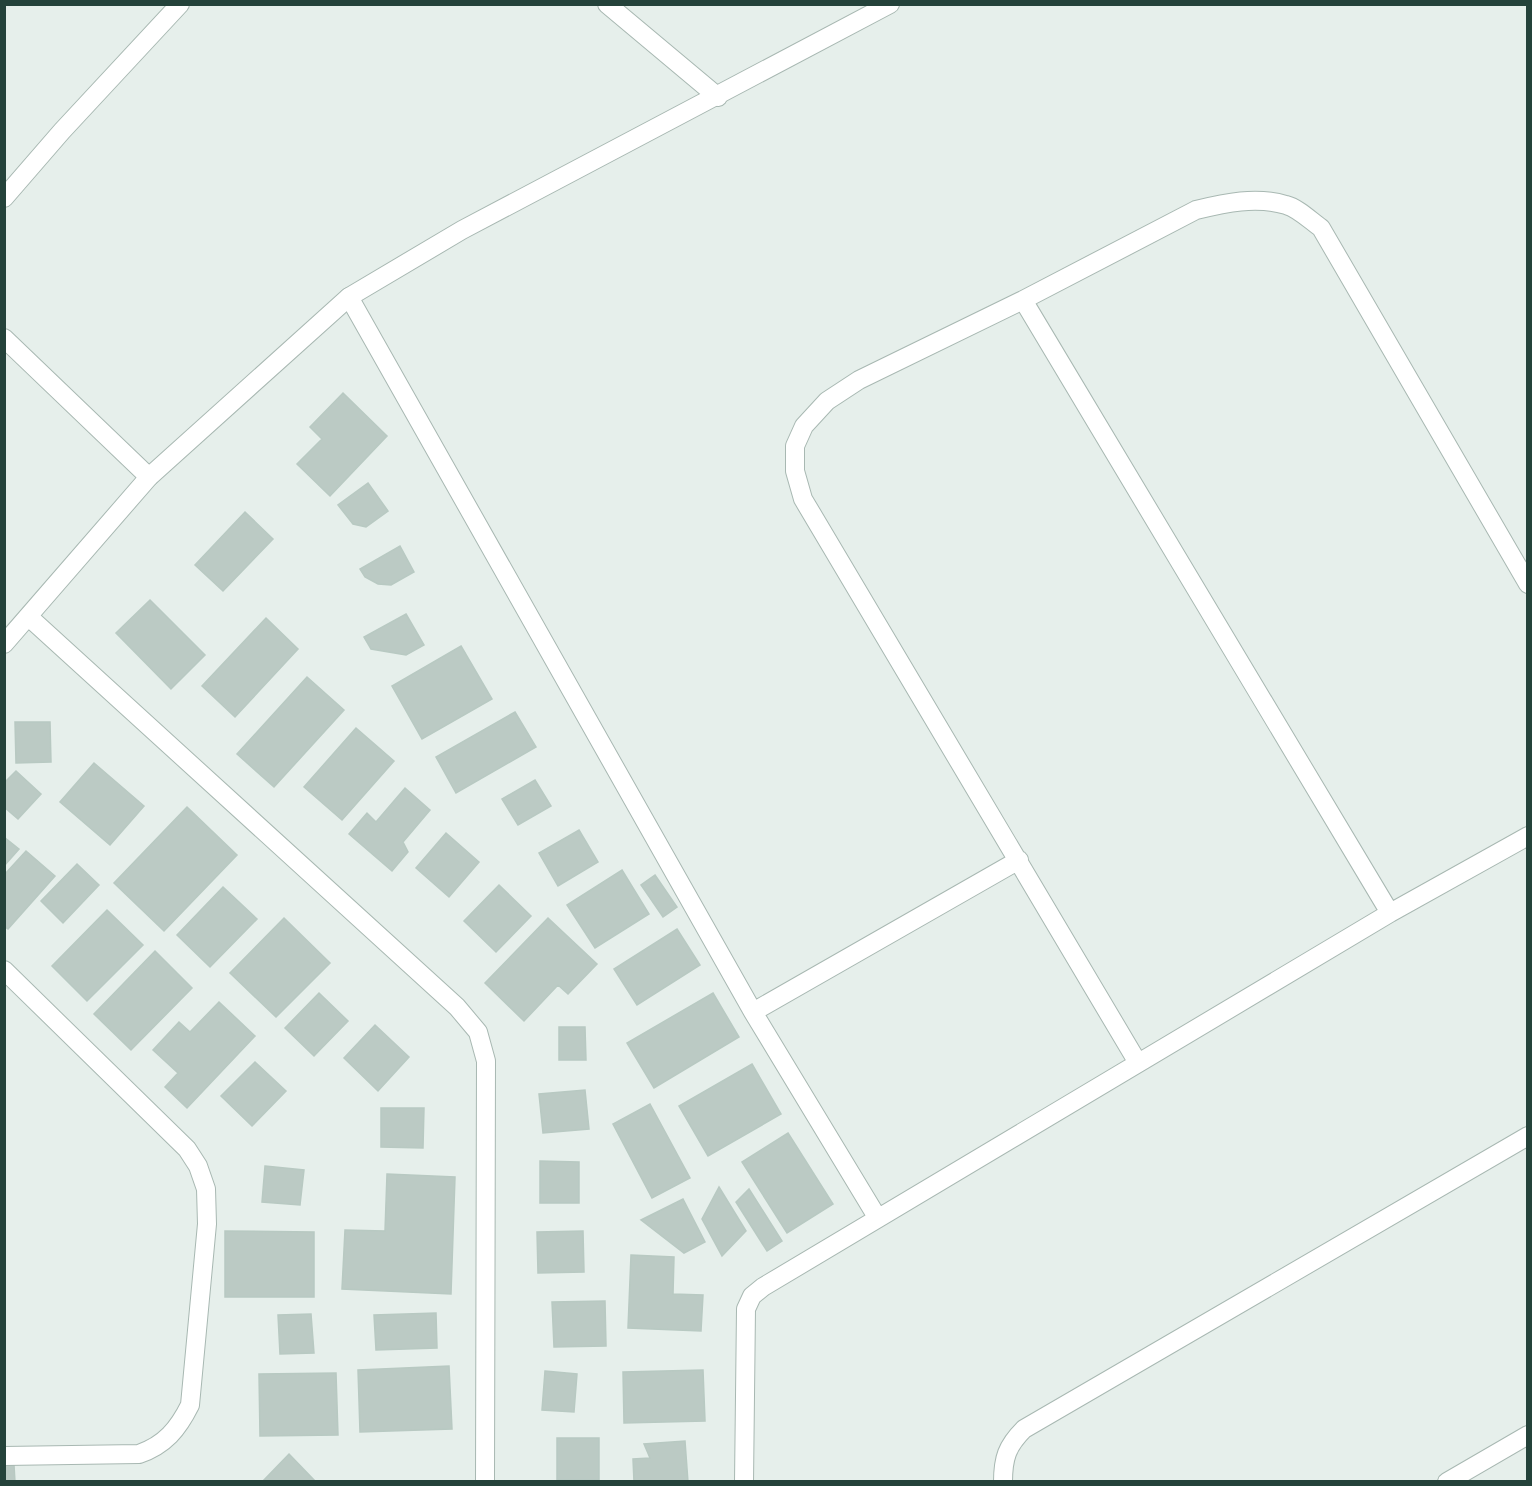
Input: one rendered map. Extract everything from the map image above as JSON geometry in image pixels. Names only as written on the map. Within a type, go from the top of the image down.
[{"type":"street","points":[[4,198],[62,131],[180,4]]},
{"type":"street","points":[[607,4],[718,97]]},
{"type":"street","points":[[4,644],[30,618],[149,477],[349,297],[462,230],[718,97],[890,4]]},
{"type":"street","points":[[1138,1063],[1019,860],[819,530],[803,499],[795,471],[795,446],[804,426],[827,401],[859,380],[1023,300],[1196,210],[1227,202],[1247,201],[1288,205],[1322,228],[1526,576]]},
{"type":"street","points":[[349,297],[753,1012],[877,1217]]},
{"type":"street","points":[[1023,300],[1389,914]]},
{"type":"street","points":[[4,338],[149,477]]},
{"type":"street","points":[[30,618],[457,1007],[478,1032],[486,1061],[485,1482]]},
{"type":"street","points":[[744,1482],[746,1309],[763,1287],[1389,914],[1527,836]]},
{"type":"street","points":[[753,1012],[1019,860]]},
{"type":"street","points":[[4,970],[187,1149],[198,1166],[206,1189],[207,1224],[190,1405],[176,1430],[157,1448],[139,1454],[4,1456]]},
{"type":"street","points":[[1003,1482],[1003,1459],[1011,1442],[1024,1429],[1527,1136]]},
{"type":"street","points":[[1447,1482],[1527,1435]]},
{"type":"building","points":[[343,393],[387,436],[330,496],[297,464],[322,439],[310,427]]},
{"type":"building","points":[[368,483],[388,511],[366,527],[353,524],[338,505]]},
{"type":"building","points":[[245,512],[273,539],[223,591],[195,565]]},
{"type":"building","points":[[400,546],[414,572],[391,585],[378,584],[365,577],[360,569]]},
{"type":"building","points":[[150,600],[205,655],[171,689],[116,633]]},
{"type":"building","points":[[406,614],[424,645],[406,655],[371,649],[364,637]]},
{"type":"building","points":[[266,618],[298,649],[235,717],[202,686]]},
{"type":"building","points":[[461,646],[492,699],[422,739],[392,686]]},
{"type":"building","points":[[307,677],[344,710],[274,787],[237,754]]},
{"type":"building","points":[[515,712],[536,747],[456,793],[436,757]]},
{"type":"building","points":[[15,722],[50,722],[51,762],[16,763]]},
{"type":"building","points":[[356,728],[394,761],[342,820],[304,787]]},
{"type":"building","points":[[94,763],[144,806],[110,845],[60,802]]},
{"type":"building","points":[[16,771],[41,794],[18,819],[4,807],[4,783]]},
{"type":"building","points":[[535,780],[551,806],[518,825],[502,799]]},
{"type":"building","points":[[405,788],[430,810],[403,842],[408,852],[392,871],[349,834],[367,813],[376,822]]},
{"type":"building","points":[[187,807],[237,855],[164,931],[114,883]]},
{"type":"building","points":[[579,830],[598,862],[558,886],[539,853]]},
{"type":"building","points":[[446,833],[479,862],[449,897],[416,868]]},
{"type":"building","points":[[4,837],[19,849],[4,866]]},
{"type":"building","points":[[26,851],[55,876],[8,929],[4,926],[4,875]]},
{"type":"building","points":[[77,864],[99,885],[63,923],[41,901]]},
{"type":"building","points":[[622,870],[649,914],[595,948],[567,905]]},
{"type":"building","points":[[655,875],[677,907],[663,917],[641,885]]},
{"type":"building","points":[[499,885],[531,916],[496,952],[464,921]]},
{"type":"building","points":[[223,887],[257,919],[210,967],[177,935]]},
{"type":"building","points":[[107,910],[143,945],[87,1001],[52,966]]},
{"type":"building","points":[[284,918],[330,963],[276,1017],[230,973]]},
{"type":"building","points":[[548,918],[597,964],[568,994],[558,985],[524,1021],[485,983]]},
{"type":"building","points":[[677,929],[700,965],[637,1005],[614,969]]},
{"type":"building","points":[[155,951],[192,988],[131,1050],[94,1014]]},
{"type":"building","points":[[319,993],[348,1021],[314,1056],[285,1028]]},
{"type":"building","points":[[713,993],[739,1037],[654,1088],[627,1043]]},
{"type":"building","points":[[219,1002],[255,1036],[187,1108],[165,1087],[178,1073],[153,1050],[179,1022],[190,1032]]},
{"type":"building","points":[[375,1025],[409,1057],[378,1091],[344,1058]]},
{"type":"building","points":[[559,1027],[585,1027],[586,1060],[559,1060]]},
{"type":"building","points":[[255,1062],[286,1091],[252,1126],[221,1096]]},
{"type":"building","points":[[752,1064],[781,1114],[708,1156],[679,1106]]},
{"type":"building","points":[[585,1090],[589,1129],[543,1133],[539,1094]]},
{"type":"building","points":[[650,1104],[690,1178],[652,1198],[613,1124]]},
{"type":"building","points":[[381,1108],[424,1108],[423,1148],[381,1147]]},
{"type":"building","points":[[788,1133],[833,1204],[787,1233],[742,1162]]},
{"type":"building","points":[[540,1161],[579,1162],[579,1203],[540,1203]]},
{"type":"building","points":[[265,1166],[304,1170],[300,1205],[262,1202]]},
{"type":"building","points":[[387,1174],[455,1177],[451,1294],[342,1289],[345,1230],[385,1231]]},
{"type":"building","points":[[719,1187],[746,1231],[722,1256],[702,1219]]},
{"type":"building","points":[[749,1189],[782,1241],[767,1251],[736,1202]]},
{"type":"building","points":[[683,1199],[705,1242],[684,1253],[641,1220]]},
{"type":"building","points":[[225,1231],[314,1232],[314,1297],[225,1297]]},
{"type":"building","points":[[583,1231],[584,1272],[538,1273],[537,1232]]},
{"type":"building","points":[[631,1255],[674,1257],[673,1294],[703,1295],[701,1331],[628,1328]]},
{"type":"building","points":[[605,1301],[606,1346],[554,1347],[552,1302]]},
{"type":"building","points":[[436,1313],[437,1348],[376,1350],[374,1315]]},
{"type":"building","points":[[311,1314],[314,1353],[280,1354],[278,1315]]},
{"type":"building","points":[[449,1366],[452,1429],[360,1432],[358,1370]]},
{"type":"building","points":[[703,1370],[705,1421],[624,1423],[623,1372]]},
{"type":"building","points":[[545,1371],[577,1374],[574,1412],[542,1410]]},
{"type":"building","points":[[336,1373],[338,1435],[260,1436],[259,1374]]},
{"type":"building","points":[[557,1438],[599,1438],[599,1480],[557,1480]]},
{"type":"building","points":[[685,1441],[688,1482],[634,1482],[633,1459],[650,1458],[644,1444]]},
{"type":"building","points":[[289,1454],[316,1482],[262,1482]]},
{"type":"building","points":[[4,1465],[14,1465],[15,1482],[4,1482]]}]
